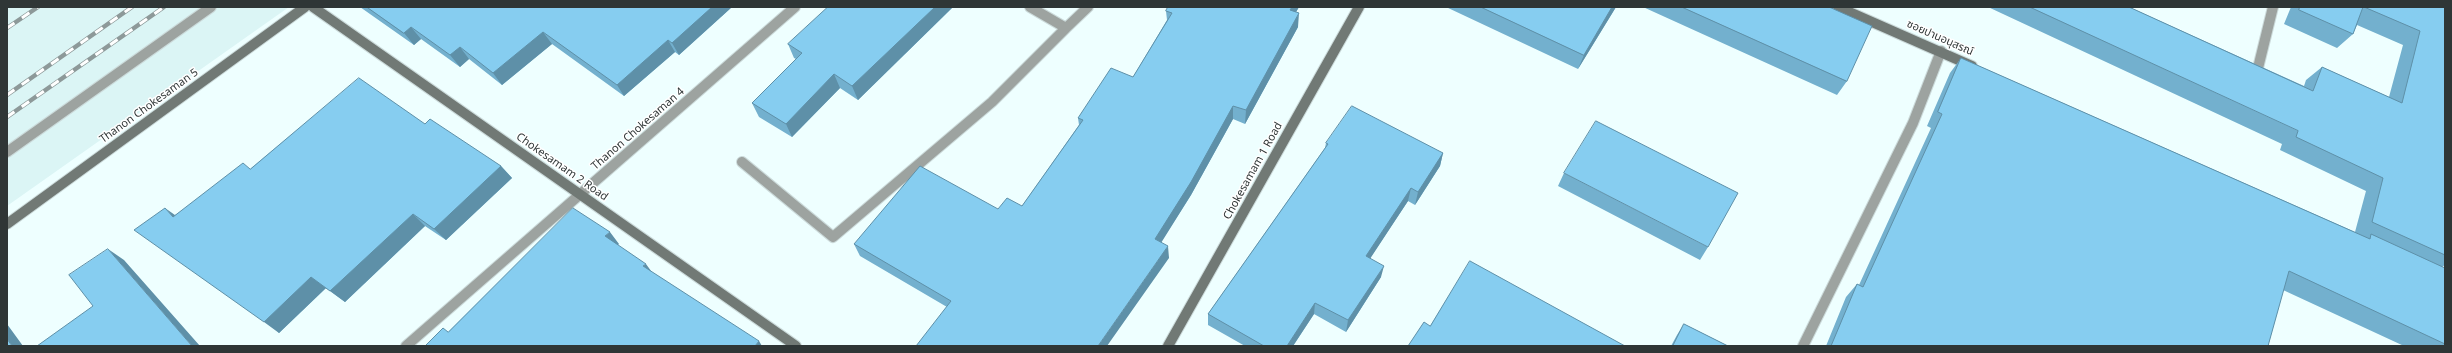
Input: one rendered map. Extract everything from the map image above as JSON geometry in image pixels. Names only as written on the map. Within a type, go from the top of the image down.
[{"type":"street","points":[[7,152],[211,7]]},
{"type":"street","name":"Thanon Chokesaman 5","points":[[7,224],[305,7]]},
{"type":"street","name":"Chokesamam 2 Road","points":[[313,7],[796,346]]},
{"type":"street","name":"Thanon Chokesaman 4","points":[[406,346],[795,7]]},
{"type":"street","points":[[1030,7],[1066,28]]},
{"type":"street","points":[[742,162],[833,237],[992,102],[1088,7]]},
{"type":"street","name":"Chokesamam 1 Road","points":[[1168,346],[1359,7]]},
{"type":"street","name":"ซอยปานอนุสรณ์","points":[[1838,7],[1984,71]]},
{"type":"street","points":[[2243,65],[2257,72],[2273,7]]},
{"type":"street","points":[[1803,346],[1914,123],[1941,51]]},
{"type":"shaded area","points":[[7,7],[289,7],[7,206]]},
{"type":"building","points":[[367,7],[712,7],[672,43],[668,40],[617,85],[543,32],[493,73],[460,47],[450,55],[411,27],[404,33]]},
{"type":"building","points":[[828,7],[935,7],[852,86],[834,74],[786,124],[752,103],[802,53],[788,44]]},
{"type":"building","points":[[1168,7],[1292,7],[1290,10],[1299,13],[1246,110],[1233,106],[1191,182],[1155,239],[1168,246],[1098,346],[916,346],[951,301],[854,244],[920,166],[998,209],[1007,198],[1022,206],[1083,120],[1078,118],[1111,68],[1133,77],[1172,13],[1166,11]]},
{"type":"building","points":[[1481,7],[1612,7],[1584,55]]},
{"type":"building","points":[[1682,7],[1829,7],[1872,26],[1847,81]]},
{"type":"building","points":[[2030,7],[2129,7],[2313,91],[2322,67],[2402,103],[2420,31],[2364,7],[2445,7],[2445,255],[2372,222],[2383,178],[2296,137],[2298,131]]},
{"type":"building","points":[[2300,7],[2363,7],[2353,34],[2299,10]]},
{"type":"building","points":[[1961,58],[2370,239],[2371,234],[2445,268],[2445,344],[2289,271],[2268,346],[1831,346],[1857,284],[1863,287],[1942,114],[1938,112]]},
{"type":"building","points":[[359,78],[425,124],[430,119],[501,166],[434,229],[413,214],[330,291],[311,277],[264,322],[134,230],[165,208],[173,217],[243,163],[250,169]]},
{"type":"building","points":[[1352,106],[1443,153],[1418,192],[1411,188],[1366,256],[1384,266],[1348,320],[1315,303],[1287,346],[1264,346],[1208,314],[1328,144],[1326,143]]},
{"type":"building","points":[[1596,121],[1738,193],[1708,247],[1564,173]]},
{"type":"building","points":[[573,208],[610,232],[605,236],[646,264],[643,266],[759,341],[755,346],[425,346],[443,328],[448,332]]},
{"type":"building","points":[[108,249],[192,346],[37,346],[93,306],[69,275]]},
{"type":"building","points":[[1470,261],[1625,346],[1408,346],[1424,322],[1430,326]]},
{"type":"building","points":[[1684,324],[1728,346],[1673,346]]},
{"type":"building","points":[[7,339],[12,346],[7,346]]},
{"type":"railway","points":[[7,28],[38,7]]},
{"type":"railway","points":[[7,95],[132,7]]},
{"type":"railway","points":[[7,117],[164,7]]}]
